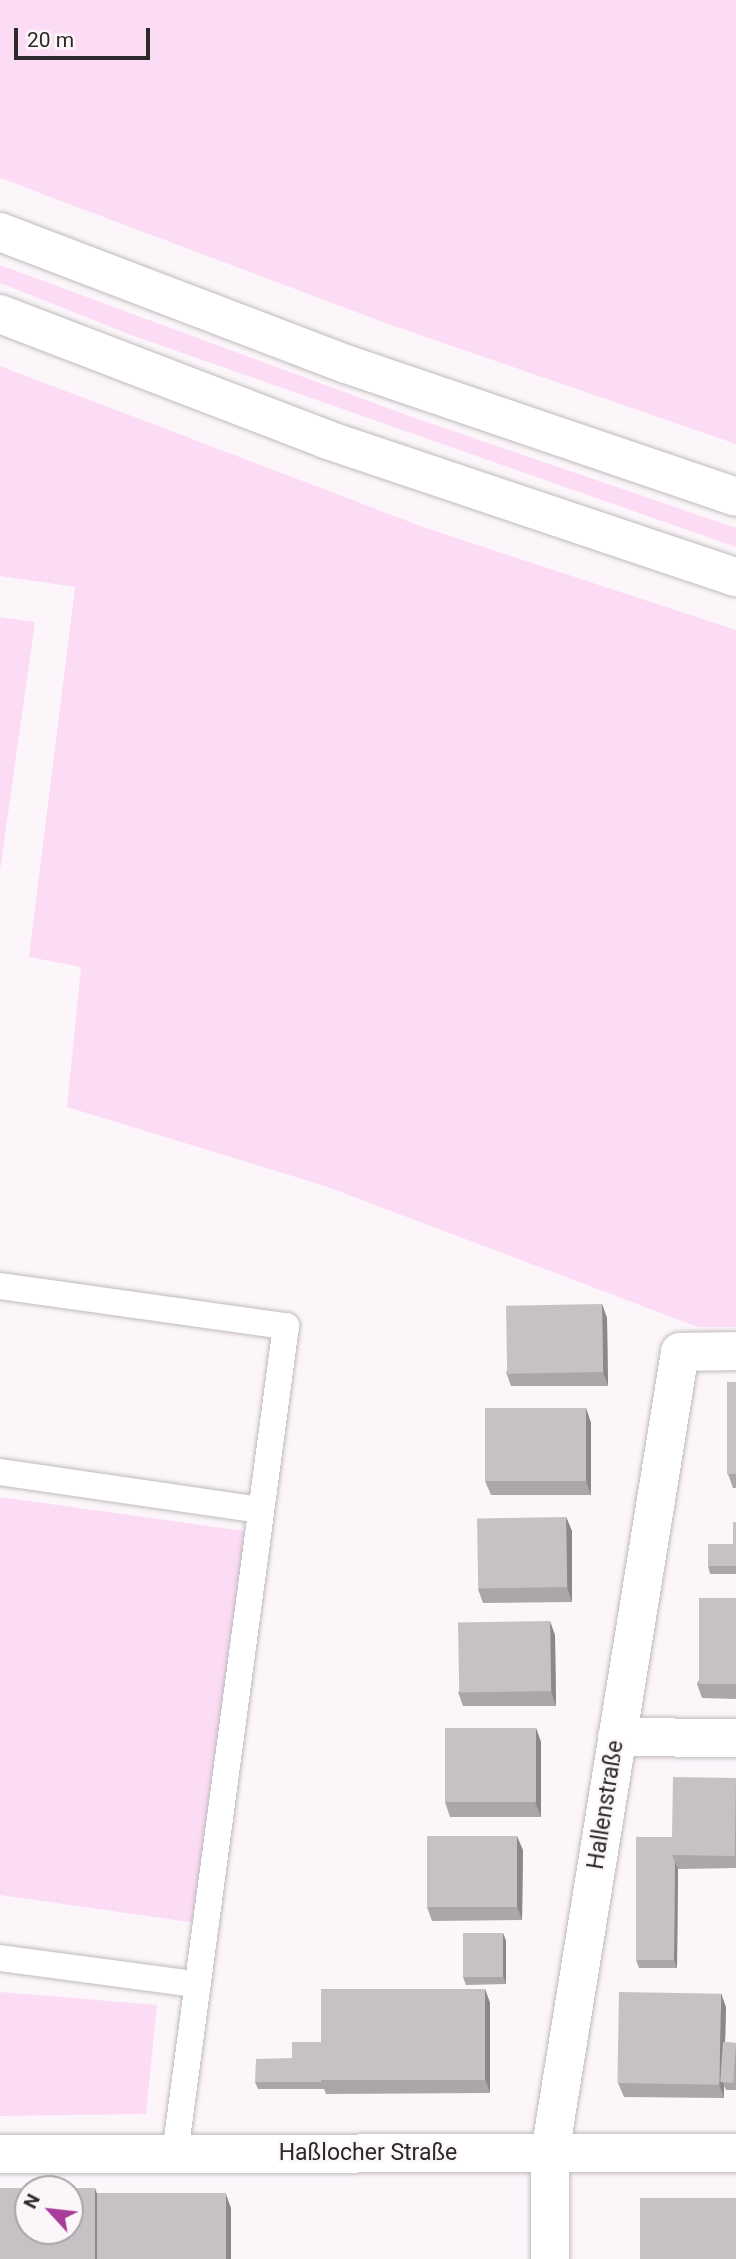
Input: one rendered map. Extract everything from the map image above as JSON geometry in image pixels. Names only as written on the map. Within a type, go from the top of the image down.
[{"type":"main road","points":[[0,232],[346,364],[736,497]]},
{"type":"main road","points":[[0,314],[325,439],[736,577]]},
{"type":"main road","name":"Hallenstraße","points":[[551,2259],[550,2153],[680,1352],[736,1351]]},
{"type":"main road","points":[[617,1737],[736,1738]]},
{"type":"main road","name":"Haßlocher Straße","points":[[0,2154],[736,2153]]},
{"type":"lane","points":[[0,1286],[286,1326],[195,1984],[175,2153]]},
{"type":"lane","points":[[0,1472],[260,1510]]},
{"type":"lane","points":[[0,1958],[195,1984]]},
{"type":"shaded area","points":[[0,0],[736,0],[736,444],[391,325],[0,178]]},
{"type":"shaded area","points":[[0,265],[415,418],[736,528],[736,547],[131,335],[0,283]]},
{"type":"shaded area","points":[[0,366],[426,528],[736,630],[736,1327],[698,1327],[325,1186],[67,1107],[81,967],[29,957],[75,587],[0,576]]},
{"type":"shaded area","points":[[0,617],[35,622],[0,871]]},
{"type":"shaded area","points":[[0,1497],[251,1532],[196,1923],[0,1895]]},
{"type":"shaded area","points":[[0,1992],[157,2005],[146,2114],[0,2116]]},
{"type":"building","points":[[602,1304],[603,1372],[507,1374],[506,1306]]},
{"type":"building","points":[[727,1382],[736,1382],[736,1474],[727,1474]]},
{"type":"building","points":[[485,1408],[586,1408],[586,1481],[485,1481]]},
{"type":"building","points":[[566,1517],[567,1587],[478,1589],[477,1519]]},
{"type":"building","points":[[733,1522],[736,1522],[736,1566],[708,1566],[708,1544],[733,1544]]},
{"type":"building","points":[[699,1598],[736,1598],[736,1684],[699,1684]]},
{"type":"building","points":[[550,1621],[551,1691],[459,1693],[458,1623]]},
{"type":"building","points":[[445,1728],[536,1728],[536,1802],[445,1802]]},
{"type":"building","points":[[673,1777],[736,1778],[735,1856],[672,1855]]},
{"type":"building","points":[[427,1836],[517,1836],[517,1907],[427,1907]]},
{"type":"building","points":[[636,1837],[672,1837],[672,1855],[675,1862],[674,1960],[636,1960]]},
{"type":"building","points":[[463,1933],[503,1933],[503,1977],[463,1977]]},
{"type":"building","points":[[321,1989],[485,1989],[485,2080],[321,2080]]},
{"type":"building","points":[[619,1992],[721,1994],[719,2085],[617,2083]]},
{"type":"building","points":[[292,2042],[321,2042],[321,2082],[255,2082],[256,2059],[292,2058]]},
{"type":"building","points":[[723,2042],[736,2043],[733,2083],[720,2082]]},
{"type":"building","points":[[0,2188],[14,2188],[14,2245],[84,2245],[84,2188],[95,2188],[95,2259],[0,2259]]},
{"type":"building","points":[[97,2193],[226,2193],[226,2259],[97,2259]]},
{"type":"building","points":[[640,2198],[736,2198],[736,2259],[640,2259]]}]
